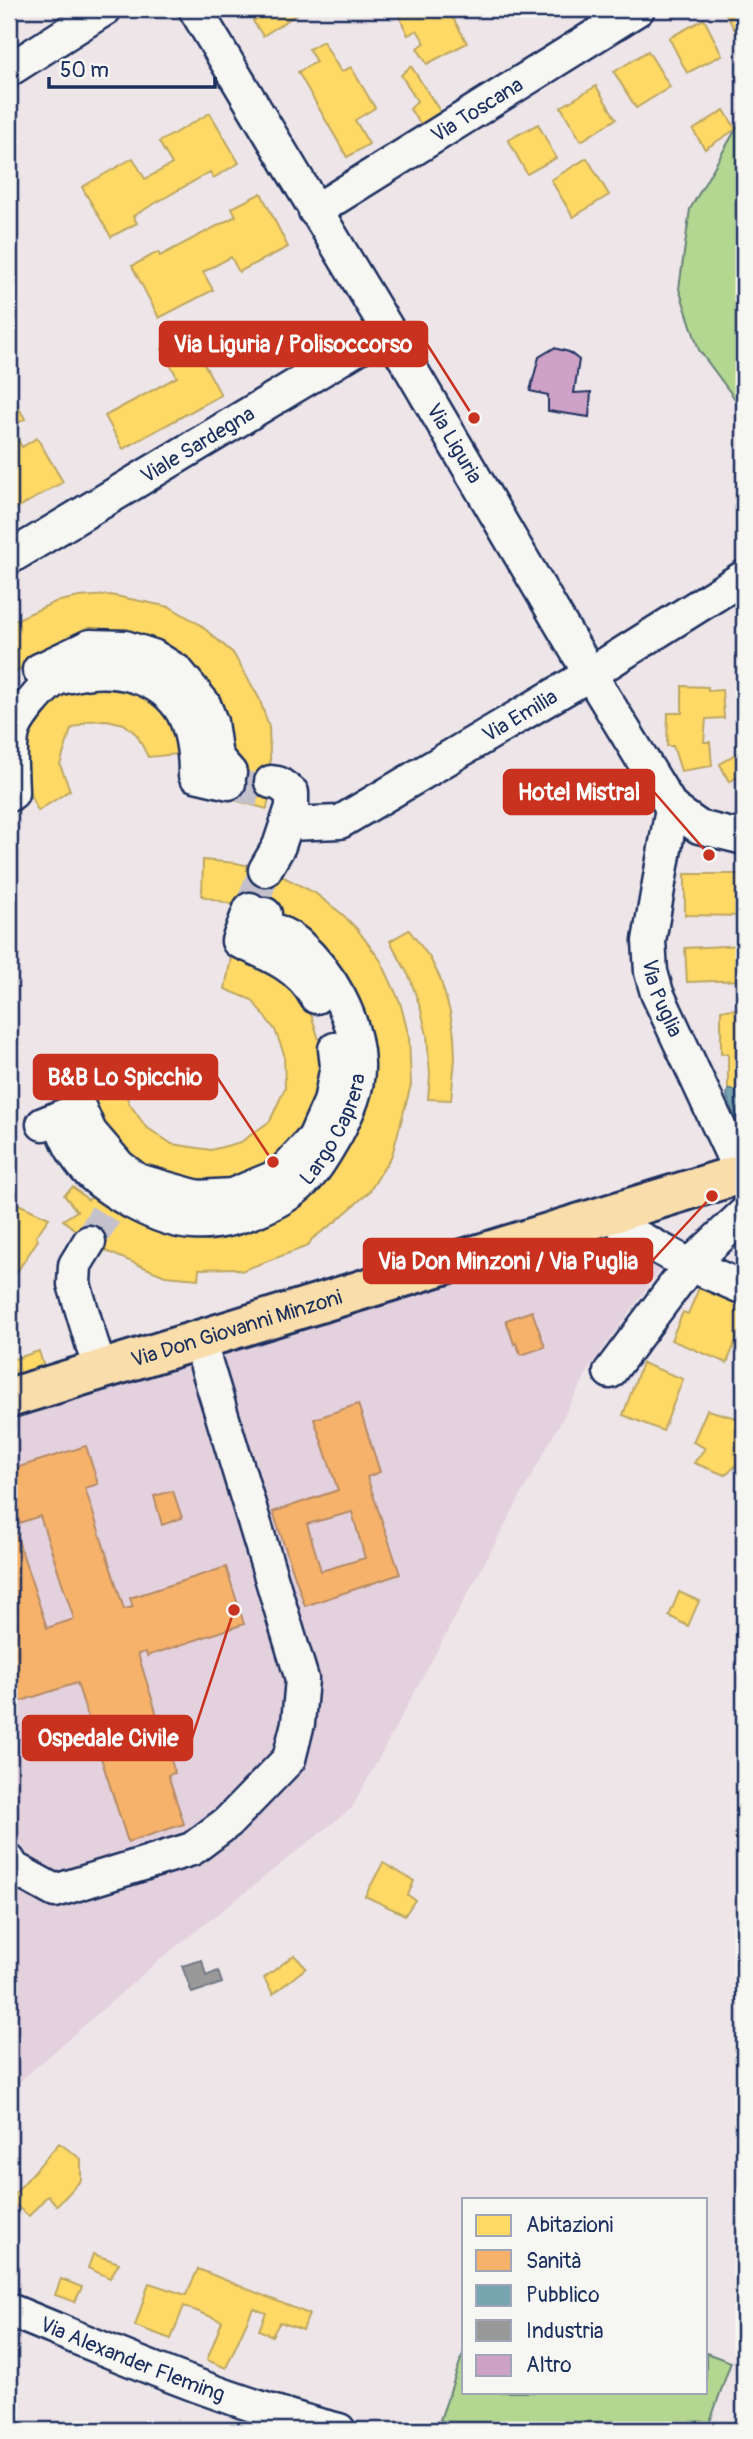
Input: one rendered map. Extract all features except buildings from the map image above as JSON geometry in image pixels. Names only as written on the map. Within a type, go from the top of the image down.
[{"type":"main road","name":"Via Don Giovanni Minzoni","points":[[9,1398],[742,1174]]},
{"type":"street","points":[[9,70],[105,9]]},
{"type":"street","name":"Via Liguria","points":[[195,9],[672,808],[699,827],[744,838]]},
{"type":"street","name":"Via Toscana","points":[[316,211],[638,9]]},
{"type":"street","name":"Viale Sardegna","points":[[9,558],[388,330]]},
{"type":"street","name":"Via Emilia","points":[[278,789],[292,807],[278,854],[340,822],[590,674],[744,577]]},
{"type":"street","points":[[9,700],[28,677],[90,646],[125,648],[153,656],[177,671],[204,704],[211,722],[216,757],[230,778],[195,775],[192,735],[182,711],[169,696],[130,673],[101,671],[55,680],[32,702],[14,729],[12,793],[9,795]]},
{"type":"street","name":"Via Puglia","points":[[672,808],[649,941],[651,972],[657,993],[742,1174]]},
{"type":"street","name":"Largo Caprera","points":[[61,1117],[64,1134],[82,1168],[150,1212],[192,1224],[218,1223],[271,1205],[307,1179],[324,1156],[353,1102],[358,1064],[353,1037],[343,1001],[319,967],[295,941],[259,923],[257,912]]},
{"type":"street","points":[[618,1213],[625,1230],[690,1265],[744,1288]]},
{"type":"street","points":[[610,1372],[690,1265],[744,1214]]},
{"type":"street","points":[[89,1242],[75,1265],[74,1284],[100,1370]]},
{"type":"street","points":[[9,1861],[13,1868],[55,1891],[192,1849],[228,1822],[289,1759],[298,1723],[302,1679],[199,1340]]},
{"type":"street","name":"Via Alexander Fleming","points":[[9,2310],[280,2416],[339,2430]]},
{"type":"shaded area","points":[[604,1235],[661,1269],[592,1364],[352,1808],[158,1961],[9,2091],[9,1412]]},
{"type":"green space","points":[[744,123],[744,411],[699,350],[679,289],[690,209],[736,129]]},
{"type":"green space","points":[[708,2354],[731,2362],[707,2430],[467,2430],[440,2420],[462,2357],[462,2394],[708,2394]]},
{"type":"tunnel","points":[[229,783],[270,793]]},
{"type":"tunnel","points":[[250,909],[265,870]]},
{"type":"tunnel","points":[[89,1242],[111,1205]]},
{"type":"place","name":"Via Liguria / Polisoccorso","points":[[474,418]]},
{"type":"place","name":"Hotel Mistral","points":[[709,855]]},
{"type":"place","name":"B&B Lo Spicchio","points":[[273,1162]]},
{"type":"place","name":"Via Don Minzoni / Via Puglia","points":[[712,1196]]},
{"type":"place","name":"Ospedale Civile","points":[[234,1610]]}]
